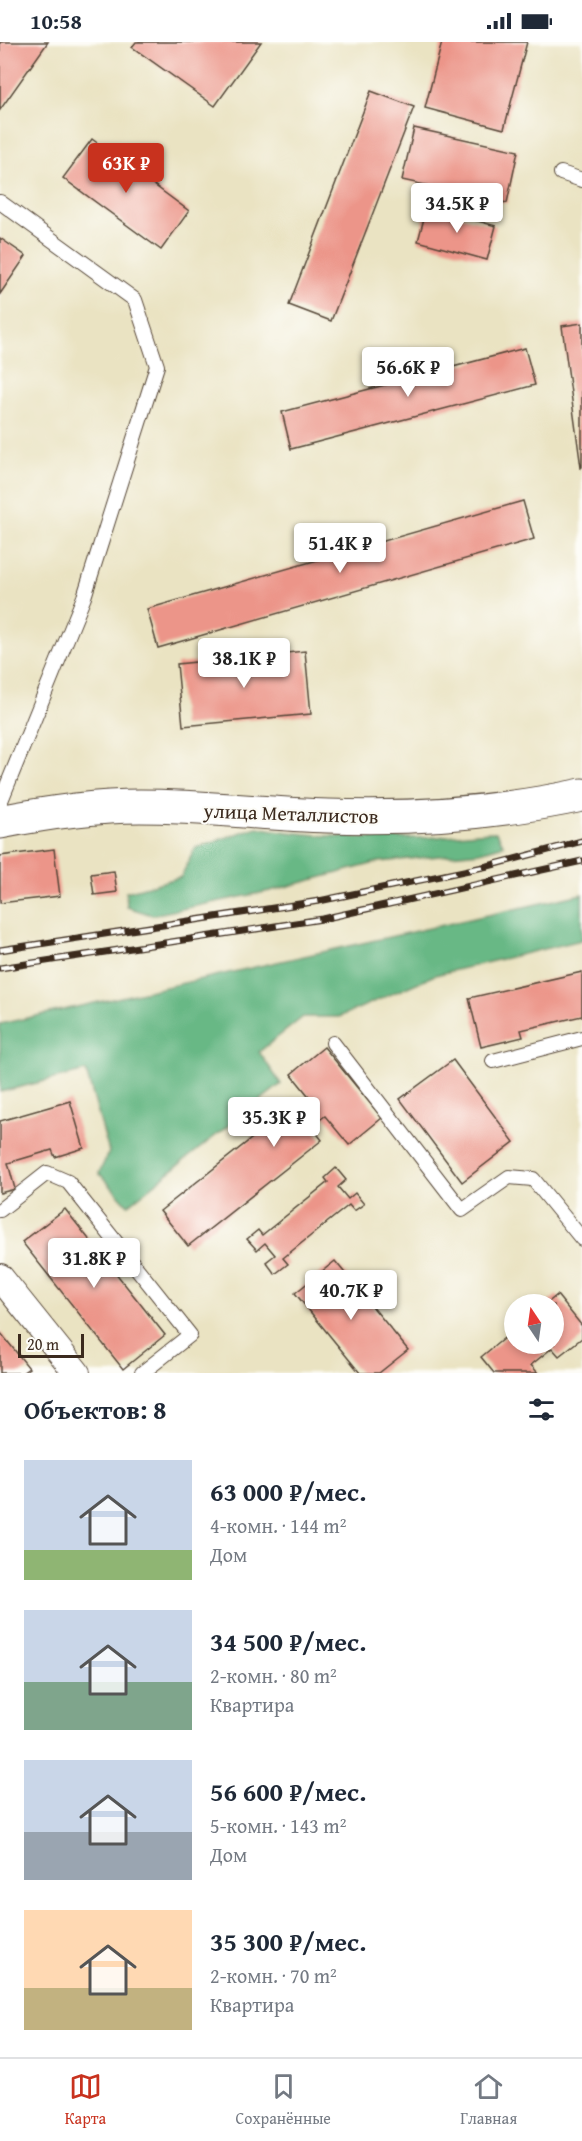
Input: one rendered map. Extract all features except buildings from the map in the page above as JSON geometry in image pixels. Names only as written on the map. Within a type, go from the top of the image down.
[{"type":"main road","name":"улица Металлистов","points":[[0,822],[90,808],[141,806],[327,816],[396,817],[491,811],[582,795]]},
{"type":"street","points":[[0,1277],[77,1373]]},
{"type":"lane","points":[[561,173],[582,180]]},
{"type":"lane","points":[[0,202],[135,300],[157,366],[84,597],[0,803]]},
{"type":"lane","points":[[493,1061],[582,1038]]},
{"type":"lane","points":[[333,1043],[462,1210],[509,1177],[533,1179],[582,1239]]},
{"type":"lane","points":[[0,1210],[47,1173],[68,1182],[190,1335],[142,1373]]},
{"type":"green space","points":[[257,827],[338,837],[378,838],[428,838],[496,832],[504,845],[480,852],[379,862],[270,891],[152,915],[127,907],[126,892],[181,877],[195,848]]},
{"type":"green space","points":[[582,894],[582,940],[435,975],[339,1017],[303,1017],[259,1052],[281,1084],[128,1205],[99,1173],[109,1152],[86,1071],[0,1092],[0,1024]]},
{"type":"railway","points":[[0,950],[319,901],[488,866],[582,841]]},
{"type":"railway","points":[[0,968],[322,919],[582,861]]}]
